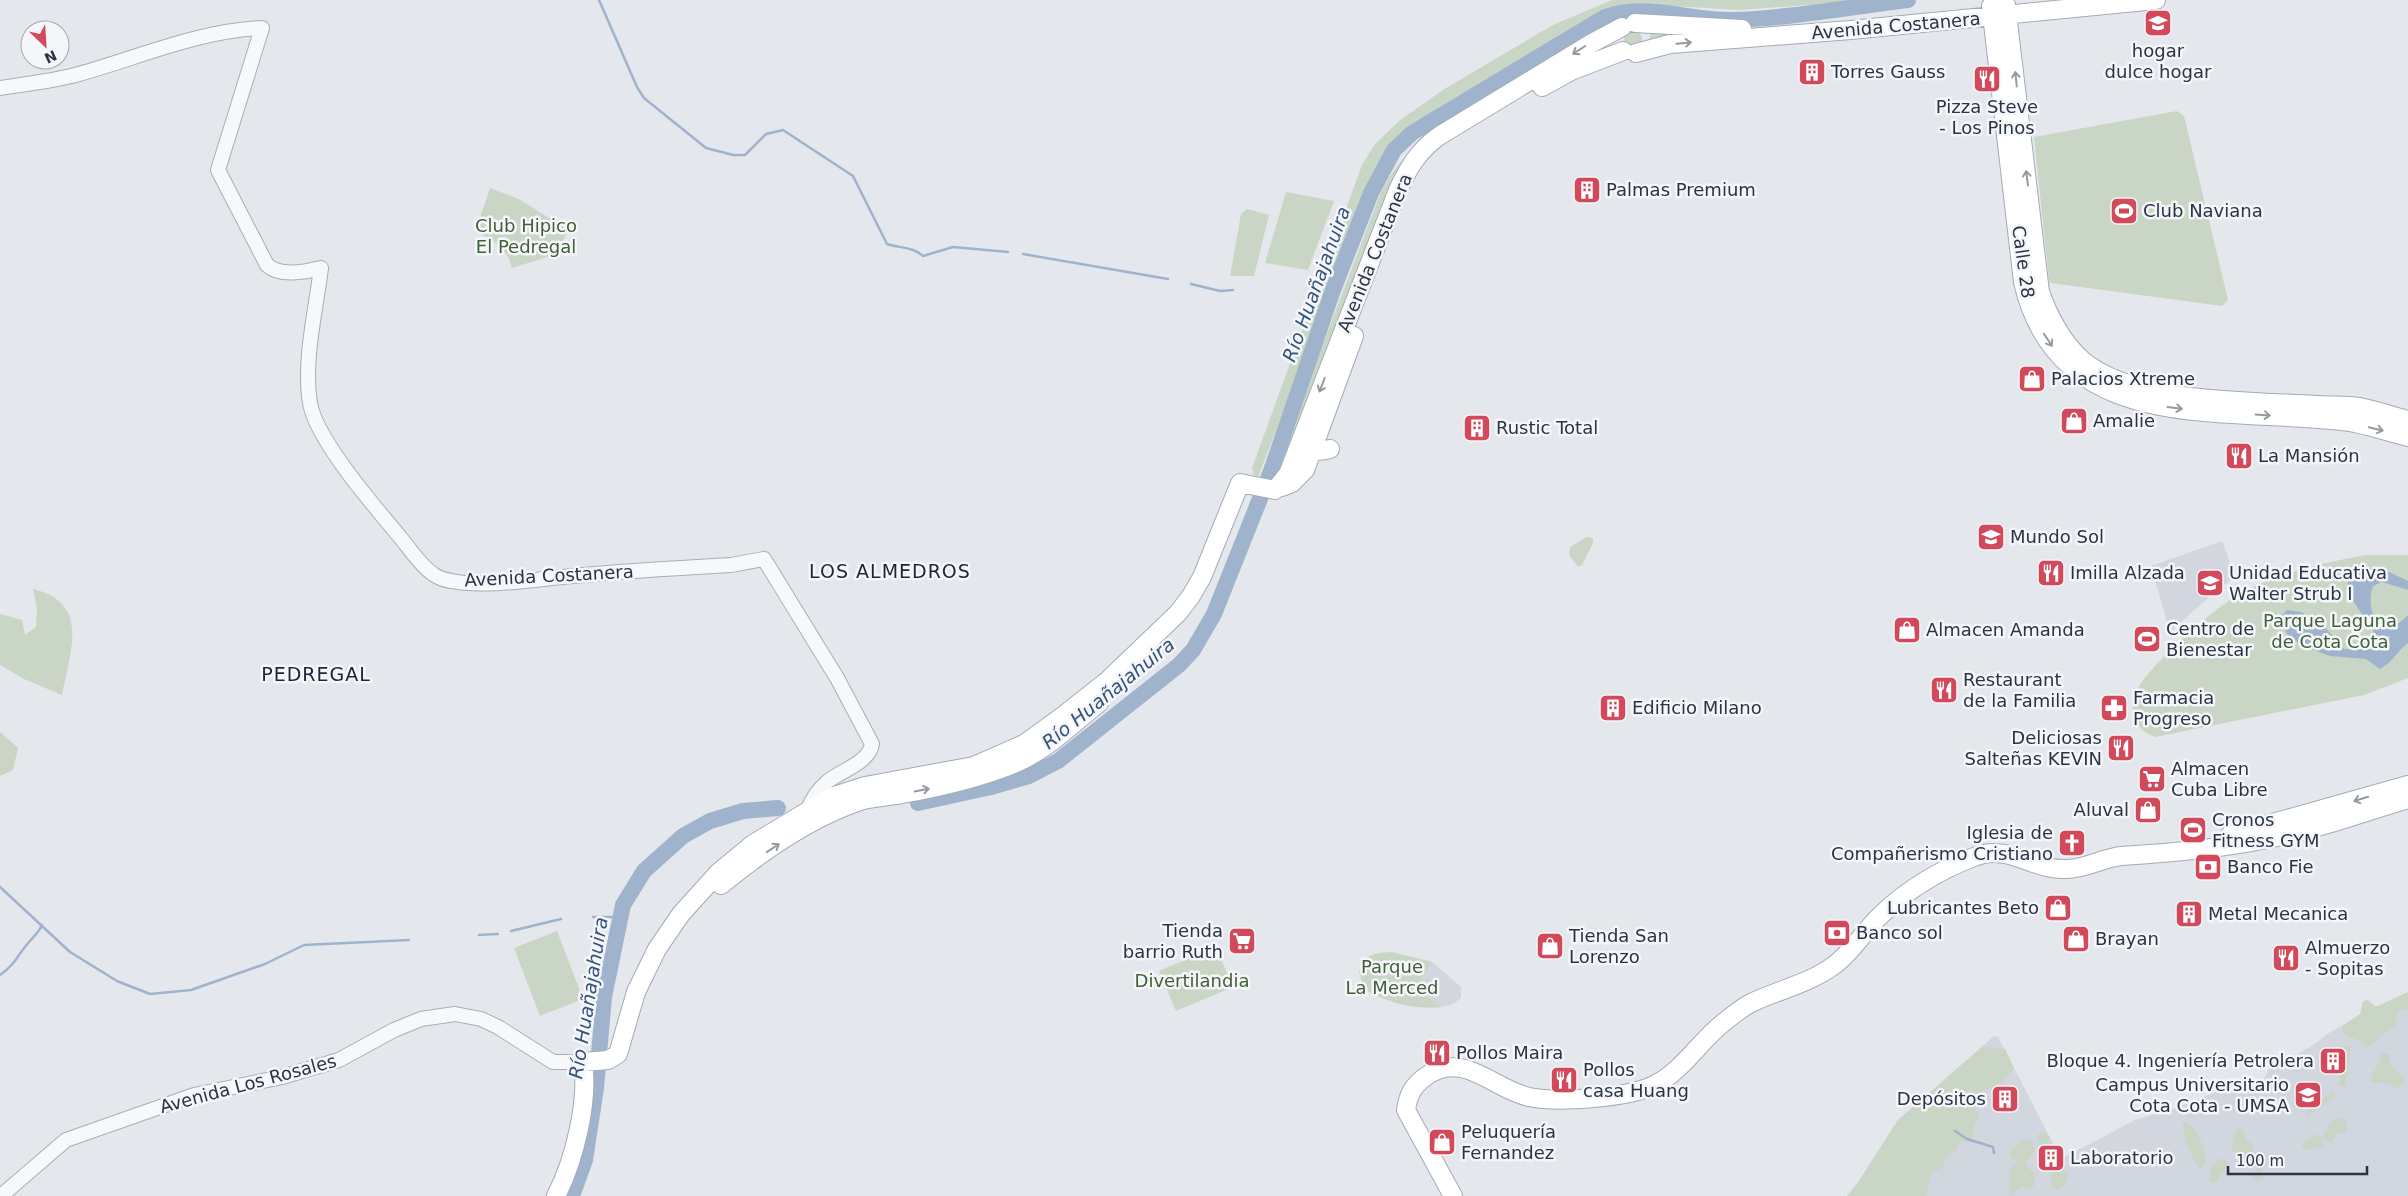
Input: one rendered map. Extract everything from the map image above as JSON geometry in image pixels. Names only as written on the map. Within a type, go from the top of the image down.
[{"type":"main road","name":"Avenida Costanera","points":[[613,1057],[636,992],[657,949],[696,895],[718,873],[753,844],[808,809],[852,796],[974,766],[1024,744],[1107,681],[1178,612],[1191,596],[1258,487],[1288,474],[1307,444],[1400,211],[1421,166],[1446,144],[1571,71],[1630,52],[1670,44],[1999,11],[2051,0]]},
{"type":"main road","name":"Avenida Costanera","points":[[1258,487],[1292,483],[1305,470],[1307,444],[1398,190],[1412,162],[1421,151],[1439,136],[1592,43],[1628,25],[1733,29],[1773,28],[2156,0]]},
{"type":"main road","name":"Calle 28","points":[[1999,11],[2038,326],[2060,357],[2088,381],[2114,386],[2139,402],[2171,408],[2215,405],[2344,413],[2408,437]]},
{"type":"main road","points":[[1628,25],[1642,26],[1647,37],[1644,47],[1630,52],[1617,39],[1628,25]]},
{"type":"main road","name":"Calle 28","points":[[2344,413],[2361,407],[2408,420]]},
{"type":"main road","points":[[1307,444],[1317,451],[1330,449]]},
{"type":"main road","points":[[2252,836],[2408,785]]},
{"type":"main road","name":"Avenida Costanera","points":[[657,949],[733,876],[852,796]]},
{"type":"main road","points":[[1453,1196],[1406,1110],[1408,1097],[1416,1084],[1430,1074],[1457,1066],[1471,1070],[1526,1097],[1544,1100],[1597,1097],[1651,1087],[1669,1075],[1717,1028],[1737,1012],[1750,1004],[1803,982],[1834,965],[1882,914],[1904,895],[1949,868],[1977,855],[1997,852],[2014,855],[2051,869],[2069,870],[2119,856],[2128,848],[2139,845],[2229,835],[2252,836],[2306,829],[2408,799]]},
{"type":"main road","points":[[733,876],[736,862],[753,844]]},
{"type":"main road","name":"Avenida Los Rosales","points":[[585,1062],[613,1057]]},
{"type":"main road","points":[[556,1196],[565,1180],[581,1116],[585,1062]]},
{"type":"street","name":"Avenida Costanera","points":[[0,88],[74,75],[188,40],[245,29],[262,28],[218,170],[266,265],[288,272],[307,272],[321,268],[308,366],[310,406],[329,443],[364,495],[434,575],[450,581],[466,583],[515,581],[731,565],[764,559],[837,678],[872,744],[866,758],[847,768],[825,784],[812,800],[808,809]]},
{"type":"street","points":[[847,768],[844,778],[852,796]]},
{"type":"street","name":"Avenida Los Rosales","points":[[1,1196],[66,1140],[194,1095],[282,1077],[339,1060],[394,1030],[421,1019],[455,1014],[481,1019],[498,1027],[553,1062],[585,1062]]},
{"type":"shaded area","points":[[2222,541],[2235,577],[2170,632],[2151,566]]},
{"type":"shaded area","points":[[1432,962],[1461,987],[1461,998],[1453,1004],[1442,1007],[1416,988]]},
{"type":"shaded area","name":"Campus Universitario Cota Cota - UMSA","points":[[2408,992],[2408,1196],[1847,1196],[1859,1181],[1898,1120],[1994,1036],[1998,1037],[2061,1159],[2135,1120],[2181,1106],[2248,1079],[2256,1083],[2264,1080],[2268,1070],[2312,1046],[2329,1033],[2364,1013]]},
{"type":"green space","points":[[1612,0],[1877,0],[1739,10],[1636,4],[1613,9],[1592,17],[1414,125],[1398,140],[1377,170],[1258,477],[1253,474],[1252,468],[1362,165],[1375,144],[1400,120],[1446,88],[1553,25]]},
{"type":"green space","points":[[1633,30],[1639,33],[1642,39],[1639,45],[1633,48],[1627,45],[1624,39],[1627,33]]},
{"type":"green space","points":[[1650,33],[1694,35],[1651,48]]},
{"type":"green space","name":"Club Naviana","points":[[2177,111],[2184,116],[2228,300],[2222,306],[2051,283],[2049,280],[2034,137]]},
{"type":"green space","points":[[1424,147],[1275,493],[1266,493],[1381,192],[1403,159]]},
{"type":"green space","name":"Club Hipico El Pedregal","points":[[490,188],[519,199],[568,230],[557,254],[512,268],[507,255],[499,245],[475,232]]},
{"type":"green space","points":[[1286,192],[1334,201],[1308,270],[1265,263]]},
{"type":"green space","points":[[1247,209],[1269,215],[1254,276],[1230,276],[1241,214]]},
{"type":"green space","points":[[1587,537],[1593,538],[1593,543],[1582,565],[1578,567],[1569,555],[1570,547]]},
{"type":"green space","name":"Parque Laguna de Cota Cota","points":[[2366,555],[2408,555],[2408,678],[2364,695],[2155,737],[2141,729],[2134,716],[2133,708],[2136,692],[2140,685],[2171,649],[2216,611],[2255,586],[2286,574]]},
{"type":"green space","points":[[33,589],[51,596],[63,605],[70,617],[72,646],[62,695],[24,679],[0,665],[0,614],[22,620],[25,635],[36,627],[37,608]]},
{"type":"green space","points":[[0,732],[18,748],[13,770],[0,776]]},
{"type":"green space","points":[[557,931],[583,999],[540,1016],[514,948]]},
{"type":"green space","name":"Divertilandia","points":[[1216,947],[1233,987],[1176,1011],[1159,971]]},
{"type":"green space","name":"Parque La Merced","points":[[1392,952],[1432,962],[1416,988],[1442,1007],[1432,1008],[1391,1002],[1364,989],[1359,971],[1365,960],[1371,955]]},
{"type":"green space","points":[[2408,992],[2408,1009],[2398,1011],[2395,1028],[2384,1033],[2371,1045],[2366,1048],[2362,1042],[2344,1034],[2342,1026],[2360,1014],[2363,1001],[2368,1000],[2375,1006],[2378,1006]]},
{"type":"green space","points":[[2345,1046],[2351,1047],[2345,1087],[2339,1085]]},
{"type":"green space","points":[[1981,1048],[2005,1049],[2014,1068],[2004,1081],[1975,1095],[1973,1103],[1980,1118],[1974,1126],[1973,1137],[1968,1142],[1961,1141],[1956,1151],[1947,1156],[1943,1168],[1931,1172],[1927,1196],[1847,1196],[1859,1181],[1898,1120]]},
{"type":"green space","points":[[2387,1053],[2390,1055],[2390,1064],[2404,1077],[2405,1081],[2400,1087],[2396,1088],[2388,1083],[2371,1082],[2371,1076],[2380,1061],[2381,1054]]},
{"type":"green space","points":[[2332,1092],[2335,1097],[2308,1116],[2305,1112]]},
{"type":"green space","points":[[2338,1117],[2346,1121],[2347,1132],[2336,1134],[2332,1142],[2326,1142],[2323,1134],[2327,1131],[2327,1126]]},
{"type":"green space","points":[[2186,1122],[2198,1135],[2203,1145],[2206,1162],[2200,1168],[2194,1160],[2186,1139],[2183,1123]]},
{"type":"green space","points":[[2241,1129],[2246,1140],[2254,1145],[2252,1153],[2243,1159],[2231,1147],[2236,1131]]},
{"type":"green space","points":[[2045,1132],[2048,1133],[2048,1143],[2041,1144],[2038,1143],[2037,1136],[2038,1133]]},
{"type":"green space","points":[[2317,1134],[2322,1137],[2323,1147],[2305,1150],[2302,1146],[2303,1142]]},
{"type":"green space","points":[[2031,1139],[2035,1151],[2024,1162],[2035,1175],[2035,1184],[2031,1189],[2021,1186],[2012,1195],[2009,1190],[2010,1169],[2017,1164],[2009,1156],[2017,1144]]},
{"type":"green space","points":[[2223,1158],[2227,1162],[2228,1167],[2220,1175],[2218,1182],[2210,1182],[2212,1167]]},
{"type":"green space","points":[[2059,1162],[2069,1176],[2063,1187],[2058,1190],[2051,1185],[2051,1165]]},
{"type":"green space","points":[[2258,1166],[2262,1167],[2264,1177],[2259,1181],[2252,1177]]},
{"type":"water","points":[[2371,568],[2383,569],[2408,581],[2408,590],[2382,582],[2373,586],[2372,590],[2371,608],[2376,621],[2393,625],[2408,615],[2408,643],[2388,664],[2380,669],[2366,659],[2330,656],[2301,645],[2288,635],[2280,621],[2287,610],[2301,612],[2324,626],[2344,649],[2381,649],[2390,636],[2378,638],[2347,592],[2348,582],[2353,575],[2361,570]]},
{"type":"waterway","points":[[599,0],[637,87],[644,98],[706,148],[733,155],[745,155],[766,134],[783,130],[853,176],[887,244],[911,249],[923,256],[953,247],[1008,252]]},
{"type":"waterway","name":"Río Huañajahuira","points":[[918,803],[991,787],[1029,776],[1058,761],[1179,665],[1193,650],[1214,614],[1271,471],[1333,290],[1371,193],[1394,150],[1412,133],[1605,17],[1637,11],[1669,13],[1717,20],[1755,19],[1908,0]]},
{"type":"waterway","points":[[1023,254],[1168,279]]},
{"type":"waterway","points":[[1191,284],[1220,291],[1233,290]]},
{"type":"waterway","name":"Río Huañajahuira","points":[[572,1196],[585,1160],[596,1088],[604,997],[623,905],[644,871],[683,836],[710,821],[743,811],[778,808]]},
{"type":"waterway","points":[[0,887],[70,952],[117,981],[150,994],[191,990],[265,964],[304,945],[409,940]]},
{"type":"waterway","points":[[593,917],[619,917]]},
{"type":"waterway","points":[[511,931],[561,919]]},
{"type":"waterway","points":[[0,975],[14,963],[42,925]]},
{"type":"waterway","points":[[479,935],[498,934]]},
{"type":"waterway","points":[[1955,1131],[1967,1139],[1993,1147],[1994,1153]]},
{"type":"place","name":"hogar dulce hogar","points":[[2158,23]]},
{"type":"place","name":"Torres Gauss","points":[[1812,72]]},
{"type":"place","name":"Pizza Steve - Los Pinos","points":[[1987,79]]},
{"type":"place","name":"Palmas Premium","points":[[1587,190]]},
{"type":"place","name":"Club Naviana","points":[[2124,211]]},
{"type":"place","name":"Palacios Xtreme","points":[[2032,379]]},
{"type":"place","name":"Amalie","points":[[2074,421]]},
{"type":"place","name":"Rustic Total","points":[[1477,428]]},
{"type":"place","name":"La Mansión","points":[[2239,456]]},
{"type":"place","name":"Mundo Sol","points":[[1991,537]]},
{"type":"place","name":"Imilla Alzada","points":[[2051,573]]},
{"type":"place","name":"Unidad Educativa Walter Strub I","points":[[2210,583]]},
{"type":"place","name":"Almacen Amanda","points":[[1907,630]]},
{"type":"place","name":"Centro de Bienestar","points":[[2147,639]]},
{"type":"place","name":"Restaurant de la Familia","points":[[1944,690]]},
{"type":"place","name":"Edificio Milano","points":[[1613,708]]},
{"type":"place","name":"Farmacia Progreso","points":[[2114,708]]},
{"type":"place","name":"Deliciosas Salteñas KEVIN","points":[[2121,748]]},
{"type":"place","name":"Almacen Cuba Libre","points":[[2152,779]]},
{"type":"place","name":"Aluval","points":[[2148,810]]},
{"type":"place","name":"Cronos Fitness GYM","points":[[2193,830]]},
{"type":"place","name":"Iglesia de Compañerismo Cristiano","points":[[2072,843]]},
{"type":"place","name":"Banco Fie","points":[[2208,867]]},
{"type":"place","name":"Lubricantes Beto","points":[[2058,908]]},
{"type":"place","name":"Metal Mecanica","points":[[2189,914]]},
{"type":"place","name":"Banco sol","points":[[1837,933]]},
{"type":"place","name":"Brayan","points":[[2076,939]]},
{"type":"place","name":"Tienda barrio Ruth","points":[[1242,941]]},
{"type":"place","name":"Tienda San Lorenzo","points":[[1550,946]]},
{"type":"place","name":"Almuerzo - Sopitas","points":[[2286,958]]},
{"type":"place","name":"Pollos Maira","points":[[1437,1053]]},
{"type":"place","name":"Bloque 4. Ingeniería Petrolera","points":[[2333,1061]]},
{"type":"place","name":"Pollos casa Huang","points":[[1564,1080]]},
{"type":"place","name":"Campus Universitario Cota Cota - UMSA","points":[[2308,1095]]},
{"type":"place","name":"Depósitos","points":[[2005,1099]]},
{"type":"place","name":"Peluquería Fernandez","points":[[1442,1142]]},
{"type":"place","name":"Laboratorio","points":[[2051,1158]]},
{"type":"district","name":"LOS ALMEDROS","points":[[890,571]]},
{"type":"district","name":"PEDREGAL","points":[[316,674]]}]
